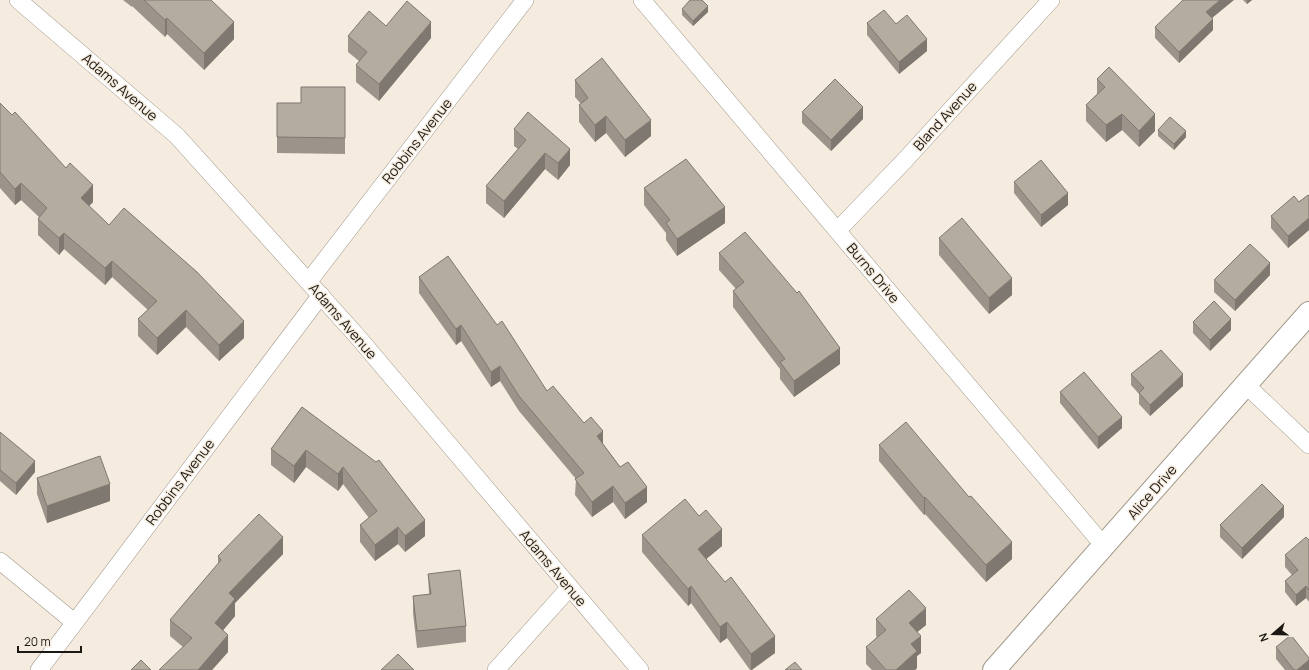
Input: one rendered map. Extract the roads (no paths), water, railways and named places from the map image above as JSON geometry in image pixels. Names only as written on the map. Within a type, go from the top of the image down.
[{"type":"main road","name":"Alice Drive","points":[[994,670],[1309,313]]},
{"type":"street","name":"Adams Avenue","points":[[18,0],[177,136],[309,281],[640,670]]},
{"type":"street","name":"Robbins Avenue","points":[[309,281],[525,0]]},
{"type":"street","name":"Burns Drive","points":[[642,0],[1104,546]]},
{"type":"street","name":"Bland Avenue","points":[[838,230],[906,159],[1051,0]]},
{"type":"street","name":"Robbins Avenue","points":[[39,670],[321,295]]},
{"type":"street","points":[[1246,385],[1309,445]]},
{"type":"street","points":[[0,561],[74,622]]},
{"type":"street","points":[[496,670],[570,587]]}]
